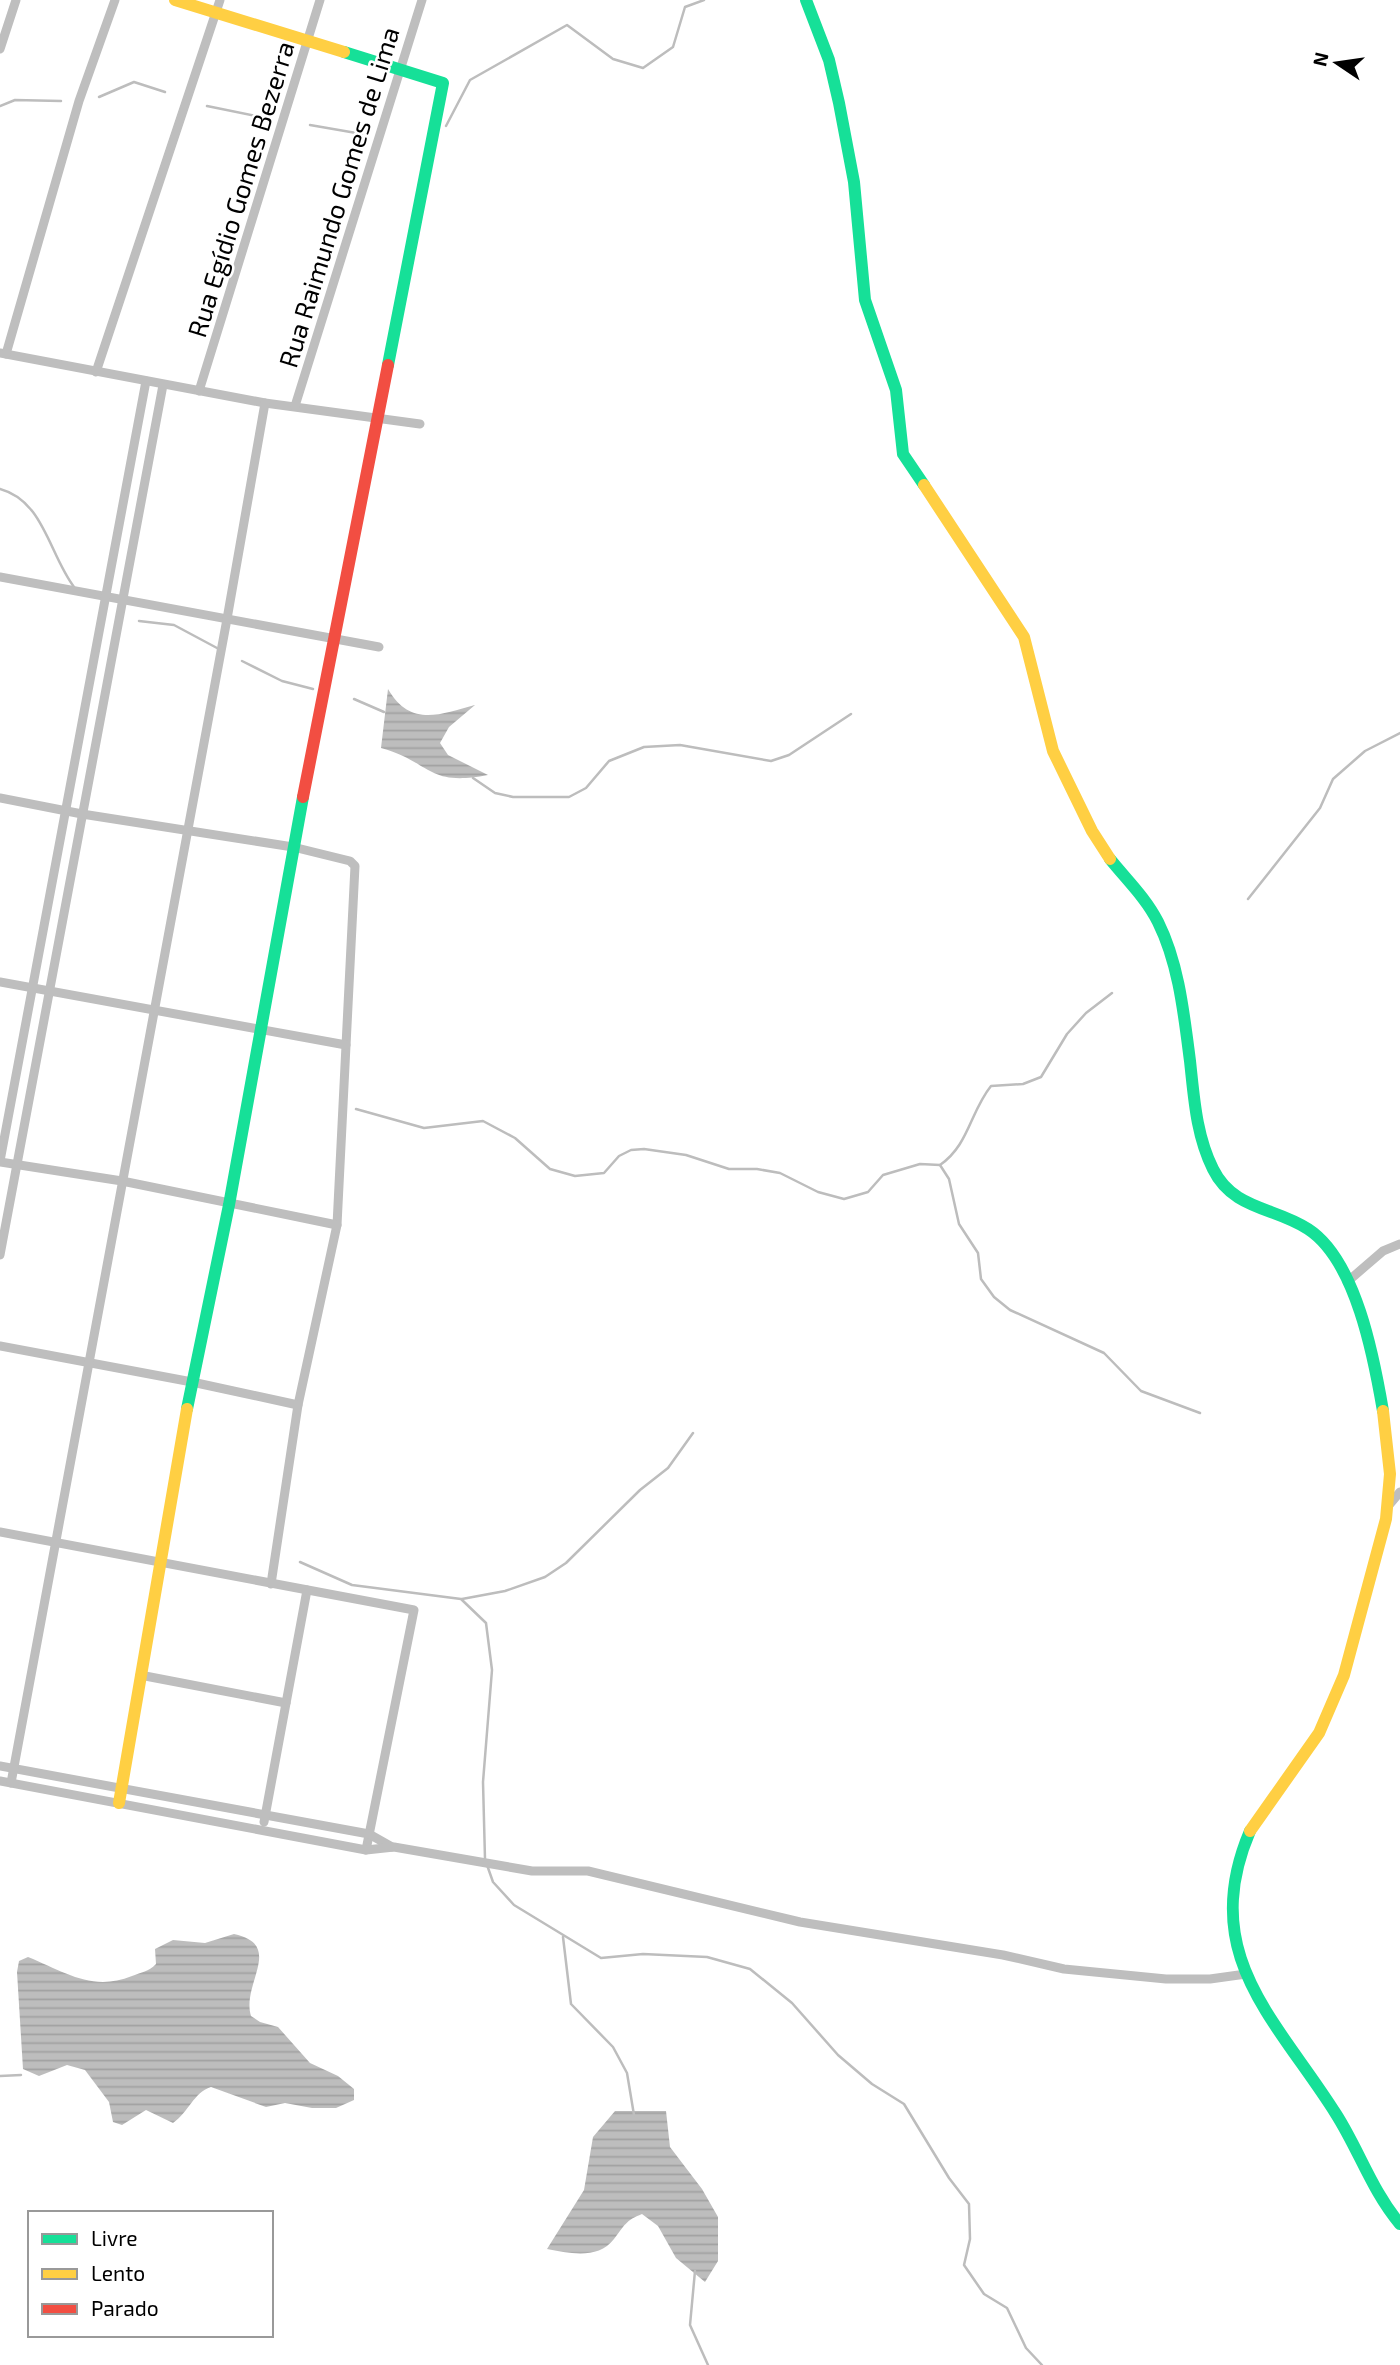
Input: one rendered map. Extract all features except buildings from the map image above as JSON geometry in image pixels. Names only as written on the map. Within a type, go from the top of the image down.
[{"type":"street","points":[[0,49],[16,0]]},
{"type":"street","points":[[115,0],[79,101],[3,353],[265,403],[420,424]]},
{"type":"street","points":[[120,1797],[192,1382],[229,1205],[293,847],[443,83],[308,41],[218,6],[175,0]]},
{"type":"street","name":"Rua Egídio Gomes Bezerra","points":[[199,391],[320,0]]},
{"type":"street","name":"Rua Raimundo Gomes de Lima","points":[[295,406],[422,0]]},
{"type":"street","points":[[806,0],[829,60],[839,103],[854,182],[865,300],[895,390],[903,454],[1024,637],[1036,670],[1039,703],[1048,737],[1112,864],[1153,913],[1161,929],[1183,1013],[1194,1114],[1215,1175],[1235,1199],[1294,1222],[1323,1238],[1335,1254],[1347,1282],[1373,1358],[1390,1458],[1390,1505],[1362,1615],[1328,1718],[1249,1831],[1238,1861],[1233,1887],[1233,1911],[1246,1974],[1301,2067],[1341,2121],[1384,2203],[1400,2224]]},
{"type":"street","points":[[96,372],[218,6]]},
{"type":"street","points":[[146,381],[0,1161],[122,1181],[337,1225]]},
{"type":"street","points":[[0,1255],[163,385]]},
{"type":"street","points":[[10,1783],[90,1363],[153,1008],[228,619],[265,403]]},
{"type":"street","points":[[0,577],[379,647]]},
{"type":"street","points":[[0,797],[82,814],[293,847],[350,861],[355,866],[337,1225],[298,1405],[271,1584]]},
{"type":"street","points":[[0,982],[346,1045]]},
{"type":"street","points":[[1347,1282],[1383,1251],[1400,1244]]},
{"type":"street","points":[[0,1346],[298,1405]]},
{"type":"street","points":[[1390,1505],[1400,1492]]},
{"type":"street","points":[[0,1532],[414,1610],[366,1850]]},
{"type":"street","points":[[262,1830],[307,1590]]},
{"type":"street","points":[[140,1675],[286,1703]]},
{"type":"street","points":[[0,1766],[262,1830],[366,1850],[394,1847],[532,1871],[588,1871],[676,1890],[777,1917],[1064,1969],[1166,1979],[1210,1979],[1246,1974]]},
{"type":"street","points":[[0,1781],[265,1816],[369,1834],[394,1847]]},
{"type":"shaded area","points":[[388,689],[406,709],[426,715],[475,705],[449,727],[440,743],[448,755],[488,775],[452,778],[440,775],[381,748]]},
{"type":"shaded area","points":[[234,1934],[249,1939],[257,1947],[259,1956],[249,2004],[251,2016],[260,2022],[278,2027],[310,2063],[338,2076],[354,2089],[354,2100],[336,2108],[312,2108],[285,2103],[266,2107],[211,2087],[195,2098],[173,2123],[146,2110],[122,2125],[113,2122],[109,2102],[85,2070],[67,2065],[39,2076],[23,2069],[17,1972],[19,1961],[28,1957],[79,1978],[104,1982],[118,1980],[153,1967],[156,1964],[155,1949],[173,1940],[205,1943]]},
{"type":"shaded area","points":[[615,2111],[666,2111],[670,2147],[702,2189],[718,2217],[718,2261],[705,2282],[676,2258],[658,2226],[642,2214],[629,2221],[607,2246],[600,2250],[583,2253],[547,2249],[584,2190],[593,2137]]},
{"type":"waterway","points":[[446,126],[470,80],[567,25],[613,59],[643,68],[673,47],[685,7],[704,0]]},
{"type":"waterway","points":[[99,97],[134,82],[165,92]]},
{"type":"waterway","points":[[0,106],[15,100],[61,101]]},
{"type":"waterway","points":[[207,106],[261,117]]},
{"type":"waterway","points":[[310,125],[362,134]]},
{"type":"waterway","points":[[0,489],[15,495],[27,505],[44,530],[74,587]]},
{"type":"waterway","points":[[139,621],[174,625],[217,648]]},
{"type":"waterway","points":[[242,661],[282,681],[313,689]]},
{"type":"waterway","points":[[354,699],[384,712]]},
{"type":"waterway","points":[[473,778],[495,793],[513,797],[569,797],[586,788],[609,761],[644,747],[680,745],[771,761],[789,755],[851,714]]},
{"type":"waterway","points":[[1248,899],[1320,808],[1333,779],[1365,751],[1400,733]]},
{"type":"waterway","points":[[940,1165],[957,1148],[991,1086],[1023,1084],[1041,1077],[1067,1034],[1086,1013],[1112,993]]},
{"type":"waterway","points":[[356,1109],[424,1128],[483,1121],[515,1138],[550,1169],[575,1176],[604,1173],[619,1156],[631,1150],[644,1149],[686,1155],[729,1169],[757,1169],[780,1173],[818,1192],[844,1199],[868,1192],[883,1175],[920,1164],[940,1165],[949,1179],[959,1224],[978,1253],[981,1279],[994,1297],[1010,1310],[1104,1353],[1141,1391],[1200,1413]]},
{"type":"waterway","points":[[462,1599],[505,1591],[545,1577],[566,1563],[640,1490],[668,1468],[693,1433]]},
{"type":"waterway","points":[[300,1562],[352,1585],[461,1599],[486,1623],[492,1670],[483,1782],[485,1859]]},
{"type":"waterway","points":[[487,1865],[493,1882],[514,1905],[601,1958],[643,1954],[707,1957],[750,1969],[792,2003],[838,2055],[872,2084],[904,2104],[949,2178],[969,2204],[970,2239],[964,2265],[984,2294],[1007,2308],[1026,2348],[1042,2365]]},
{"type":"waterway","points":[[563,1937],[571,2004],[613,2047],[627,2073],[634,2115]]},
{"type":"waterway","points":[[0,2076],[21,2075]]},
{"type":"waterway","points":[[695,2271],[690,2325],[708,2365]]},
{"type":"traffic: fast","points":[[806,0],[829,60],[839,103],[854,182],[865,300],[896,390],[903,454],[924,485]]},
{"type":"traffic: fast","points":[[344,52],[443,83],[388,365]]},
{"type":"traffic: fast","points":[[187,1409],[229,1205],[303,797]]},
{"type":"traffic: fast","points":[[1110,859],[1153,913],[1171,955],[1183,1008],[1197,1116],[1213,1169],[1221,1182],[1243,1200],[1308,1229],[1325,1244],[1339,1263],[1368,1338],[1383,1411]]},
{"type":"traffic: fast","points":[[1250,1831],[1236,1875],[1233,1914],[1238,1950],[1251,1984],[1269,2016],[1336,2114],[1381,2198],[1400,2224]]},
{"type":"traffic: slow","points":[[175,0],[344,52]]},
{"type":"traffic: slow","points":[[924,485],[1024,637],[1053,751],[1092,831],[1110,859]]},
{"type":"traffic: slow","points":[[119,1803],[187,1409]]},
{"type":"traffic: slow","points":[[1250,1831],[1319,1733],[1344,1675],[1386,1519],[1390,1474],[1383,1411]]},
{"type":"traffic: jam","points":[[303,797],[388,365]]}]
